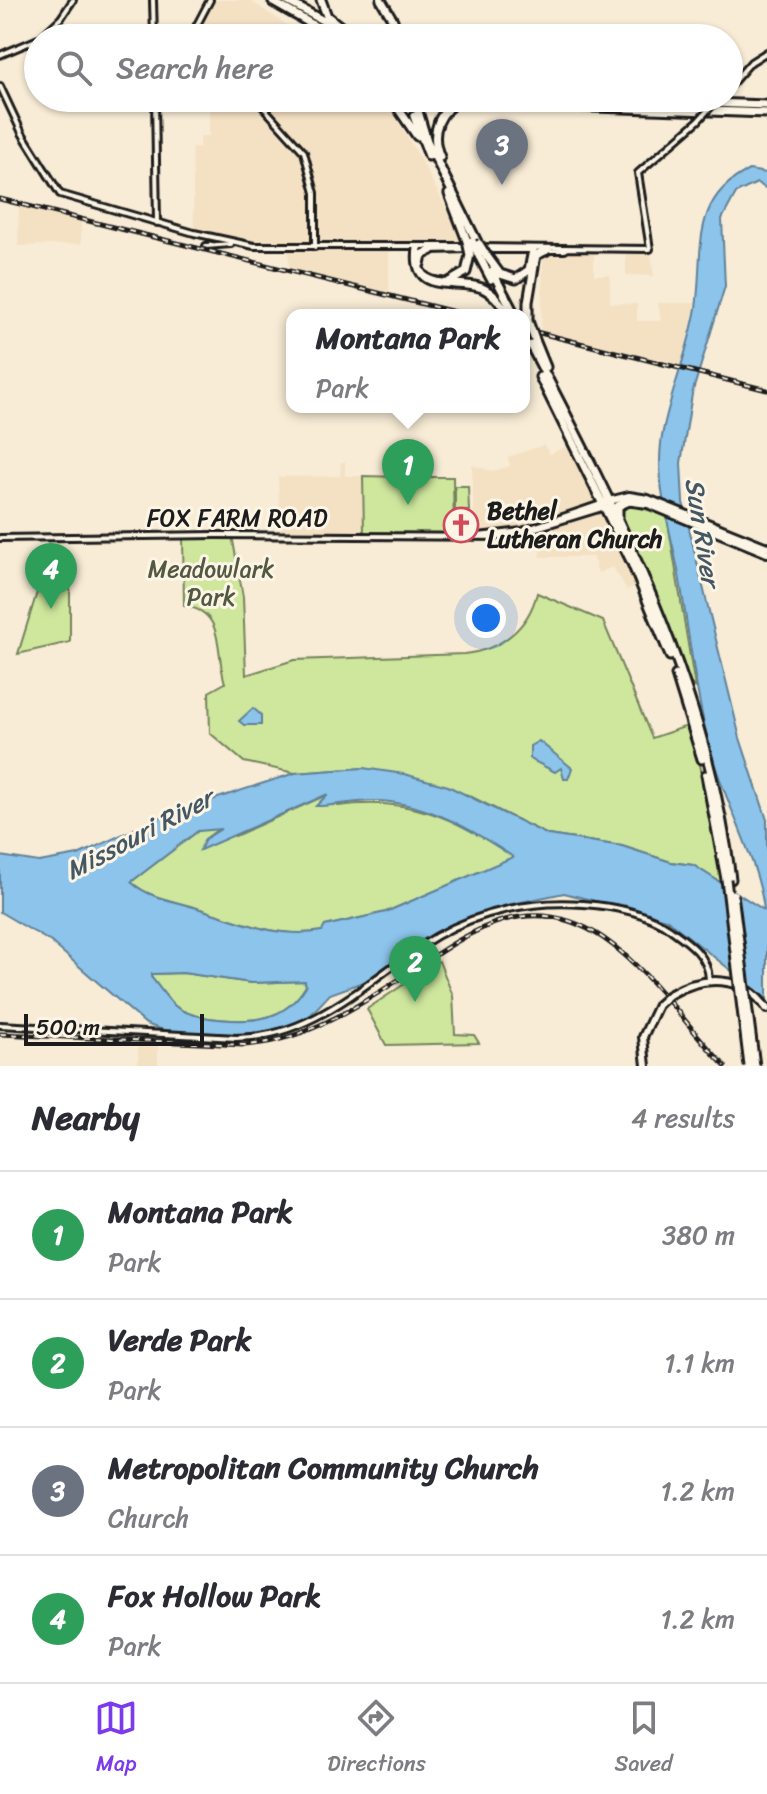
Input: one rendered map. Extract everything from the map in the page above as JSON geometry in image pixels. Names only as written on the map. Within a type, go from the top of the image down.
[{"type":"highway","points":[[285,0],[329,24]]},
{"type":"highway","points":[[321,0],[327,16],[337,24]]},
{"type":"highway","points":[[383,0],[394,24]]},
{"type":"highway","points":[[271,1],[303,24]]},
{"type":"highway","points":[[271,1],[311,24]]},
{"type":"highway","points":[[743,104],[767,105]]},
{"type":"highway","points":[[400,112],[429,156],[508,309]]},
{"type":"highway","points":[[416,112],[429,156]]},
{"type":"highway","points":[[417,112],[457,200]]},
{"type":"highway","points":[[445,112],[435,136],[474,242]]},
{"type":"highway","points":[[742,112],[767,113]]},
{"type":"highway","points":[[418,248],[420,264],[433,280],[450,282],[466,272],[480,255]]},
{"type":"highway","points":[[418,248],[417,263],[426,278],[439,284],[483,289],[506,309]]},
{"type":"highway","points":[[480,255],[500,274],[516,279],[529,270],[533,249]]},
{"type":"highway","points":[[533,249],[533,273]]},
{"type":"highway","points":[[420,264],[422,255],[432,250]]},
{"type":"highway","points":[[529,309],[536,255],[547,250]]},
{"type":"highway","points":[[530,345],[607,504],[648,600],[686,703],[706,772],[729,879]]},
{"type":"highway","points":[[530,345],[607,504],[618,519],[654,602],[695,715],[725,832],[752,1066]]},
{"type":"highway","points":[[618,519],[618,506],[629,501]]},
{"type":"main road","points":[[607,504],[629,496],[767,550]]},
{"type":"main road","points":[[607,504],[629,501],[654,504]]},
{"type":"main road","points":[[646,1066],[643,1037],[658,1005],[669,995],[709,979],[727,981],[753,994],[767,1009]]},
{"type":"street","points":[[55,24],[73,0]]},
{"type":"street","points":[[153,0],[154,24]]},
{"type":"street","points":[[197,24],[210,0]]},
{"type":"street","points":[[0,55],[24,45]]},
{"type":"street","points":[[743,71],[767,52]]},
{"type":"street","points":[[0,86],[22,133],[60,194],[236,244]]},
{"type":"street","points":[[155,112],[157,223]]},
{"type":"street","points":[[268,112],[304,152],[315,193],[315,247]]},
{"type":"street","points":[[206,246],[650,249],[638,183],[640,168],[706,112]]},
{"type":"street","points":[[418,248],[568,249]]},
{"type":"street","name":"FOX FARM ROAD","points":[[0,538],[474,537],[522,531],[607,504]]},
{"type":"street","points":[[0,1025],[236,1038],[272,1036],[321,1015],[438,936],[461,925],[507,909],[557,903],[597,905],[657,922],[701,955],[709,979]]},
{"type":"shaded area","points":[[210,0],[249,0],[286,24],[197,24]]},
{"type":"shaded area","points":[[209,112],[392,112],[466,246],[389,248],[389,294],[289,268],[288,246],[254,246],[194,233],[192,148],[200,147],[200,136],[209,136]]},
{"type":"shaded area","points":[[19,205],[81,220],[81,244],[18,246]]},
{"type":"shaded area","points":[[594,249],[594,275],[610,275],[610,303],[637,304],[637,321],[661,321],[658,303],[696,303],[681,366],[541,332],[543,251]]},
{"type":"shaded area","points":[[626,249],[650,249],[654,276],[626,275]]},
{"type":"shaded area","points":[[571,444],[600,504],[522,531],[474,537],[472,465],[493,471],[510,466],[508,457],[544,445],[550,454]]},
{"type":"shaded area","points":[[341,462],[345,462],[345,476],[363,476],[364,533],[280,535],[278,477],[340,476]]},
{"type":"shaded area","points":[[605,507],[641,583],[627,590],[613,567],[598,573],[593,557],[540,557],[539,530]]},
{"type":"shaded area","points":[[138,1043],[158,1043],[158,1066],[138,1066]]},
{"type":"green space","points":[[405,463],[409,463],[409,477],[453,477],[454,533],[364,533],[363,476],[404,477]]},
{"type":"green space","points":[[455,486],[468,486],[469,511],[455,511]]},
{"type":"green space","points":[[629,504],[667,516],[695,687],[684,678],[618,516],[618,509]]},
{"type":"green space","name":"Meadowlark Park","points":[[183,535],[232,535],[243,597],[246,675],[294,660],[477,652],[511,636],[527,617],[537,593],[603,621],[652,738],[690,725],[711,809],[724,885],[693,865],[671,862],[622,846],[548,835],[468,795],[363,768],[295,773],[244,762],[210,733],[209,692],[225,683],[213,624],[197,609],[184,606]]},
{"type":"green space","points":[[42,576],[70,576],[70,642],[18,654]]},
{"type":"green space","points":[[331,793],[338,806],[388,804],[431,813],[471,831],[514,857],[386,912],[307,933],[276,931],[246,924],[155,896],[131,882],[198,831],[221,827],[205,839],[231,833],[235,836]]},
{"type":"green space","points":[[439,961],[453,996],[455,1034],[474,1035],[479,1043],[386,1045],[367,1009]]},
{"type":"green space","points":[[183,973],[251,983],[305,981],[306,986],[292,1004],[273,1015],[251,1020],[223,1020],[195,1015],[175,1006],[151,977],[152,974]]},
{"type":"water","name":"Missouri River","points":[[749,170],[767,173],[767,189],[757,183],[736,193],[722,219],[725,286],[692,394],[681,463],[683,502],[697,562],[740,738],[767,820],[767,999],[666,919],[564,893],[507,905],[453,924],[366,981],[330,994],[304,1022],[284,1029],[244,1034],[169,1032],[146,1024],[51,942],[0,912],[0,856],[39,862],[78,855],[165,815],[295,773],[363,768],[404,774],[448,786],[548,835],[622,846],[671,862],[693,865],[764,910],[755,871],[710,749],[696,684],[660,467],[666,416],[696,308],[703,229],[717,196],[730,182]],"holes":[[[328,794],[316,806],[370,801],[415,807],[466,828],[513,857],[386,912],[306,933],[275,931],[245,924],[155,896],[131,882],[198,831],[221,829],[205,839],[200,850]],[[183,973],[251,983],[305,981],[306,986],[292,1004],[273,1015],[252,1020],[223,1020],[195,1015],[175,1006],[151,977],[152,974]]]},
{"type":"water","points":[[253,708],[261,715],[261,725],[244,725],[239,721]]},
{"type":"water","points":[[539,741],[572,768],[568,779],[564,779],[561,768],[555,772],[530,759],[530,746]]},
{"type":"railway","points":[[0,199],[443,309]]},
{"type":"railway","points":[[530,331],[767,390]]},
{"type":"railway","points":[[0,1034],[244,1045],[283,1039],[337,1017],[439,952],[490,925],[517,917],[544,916],[573,922],[620,951],[652,982],[725,1066]]},
{"type":"place","name":"Metropolitan Community Church","points":[[502,185]]},
{"type":"place","name":"Montana Park","points":[[408,505]]},
{"type":"place","name":"Bethel Lutheran Church","points":[[461,525]]},
{"type":"place","name":"Fox Hollow Park","points":[[51,609]]},
{"type":"place","name":"Verde Park","points":[[415,1002]]},
{"type":"water label","name":"Sun River","points":[[703,532]]}]
